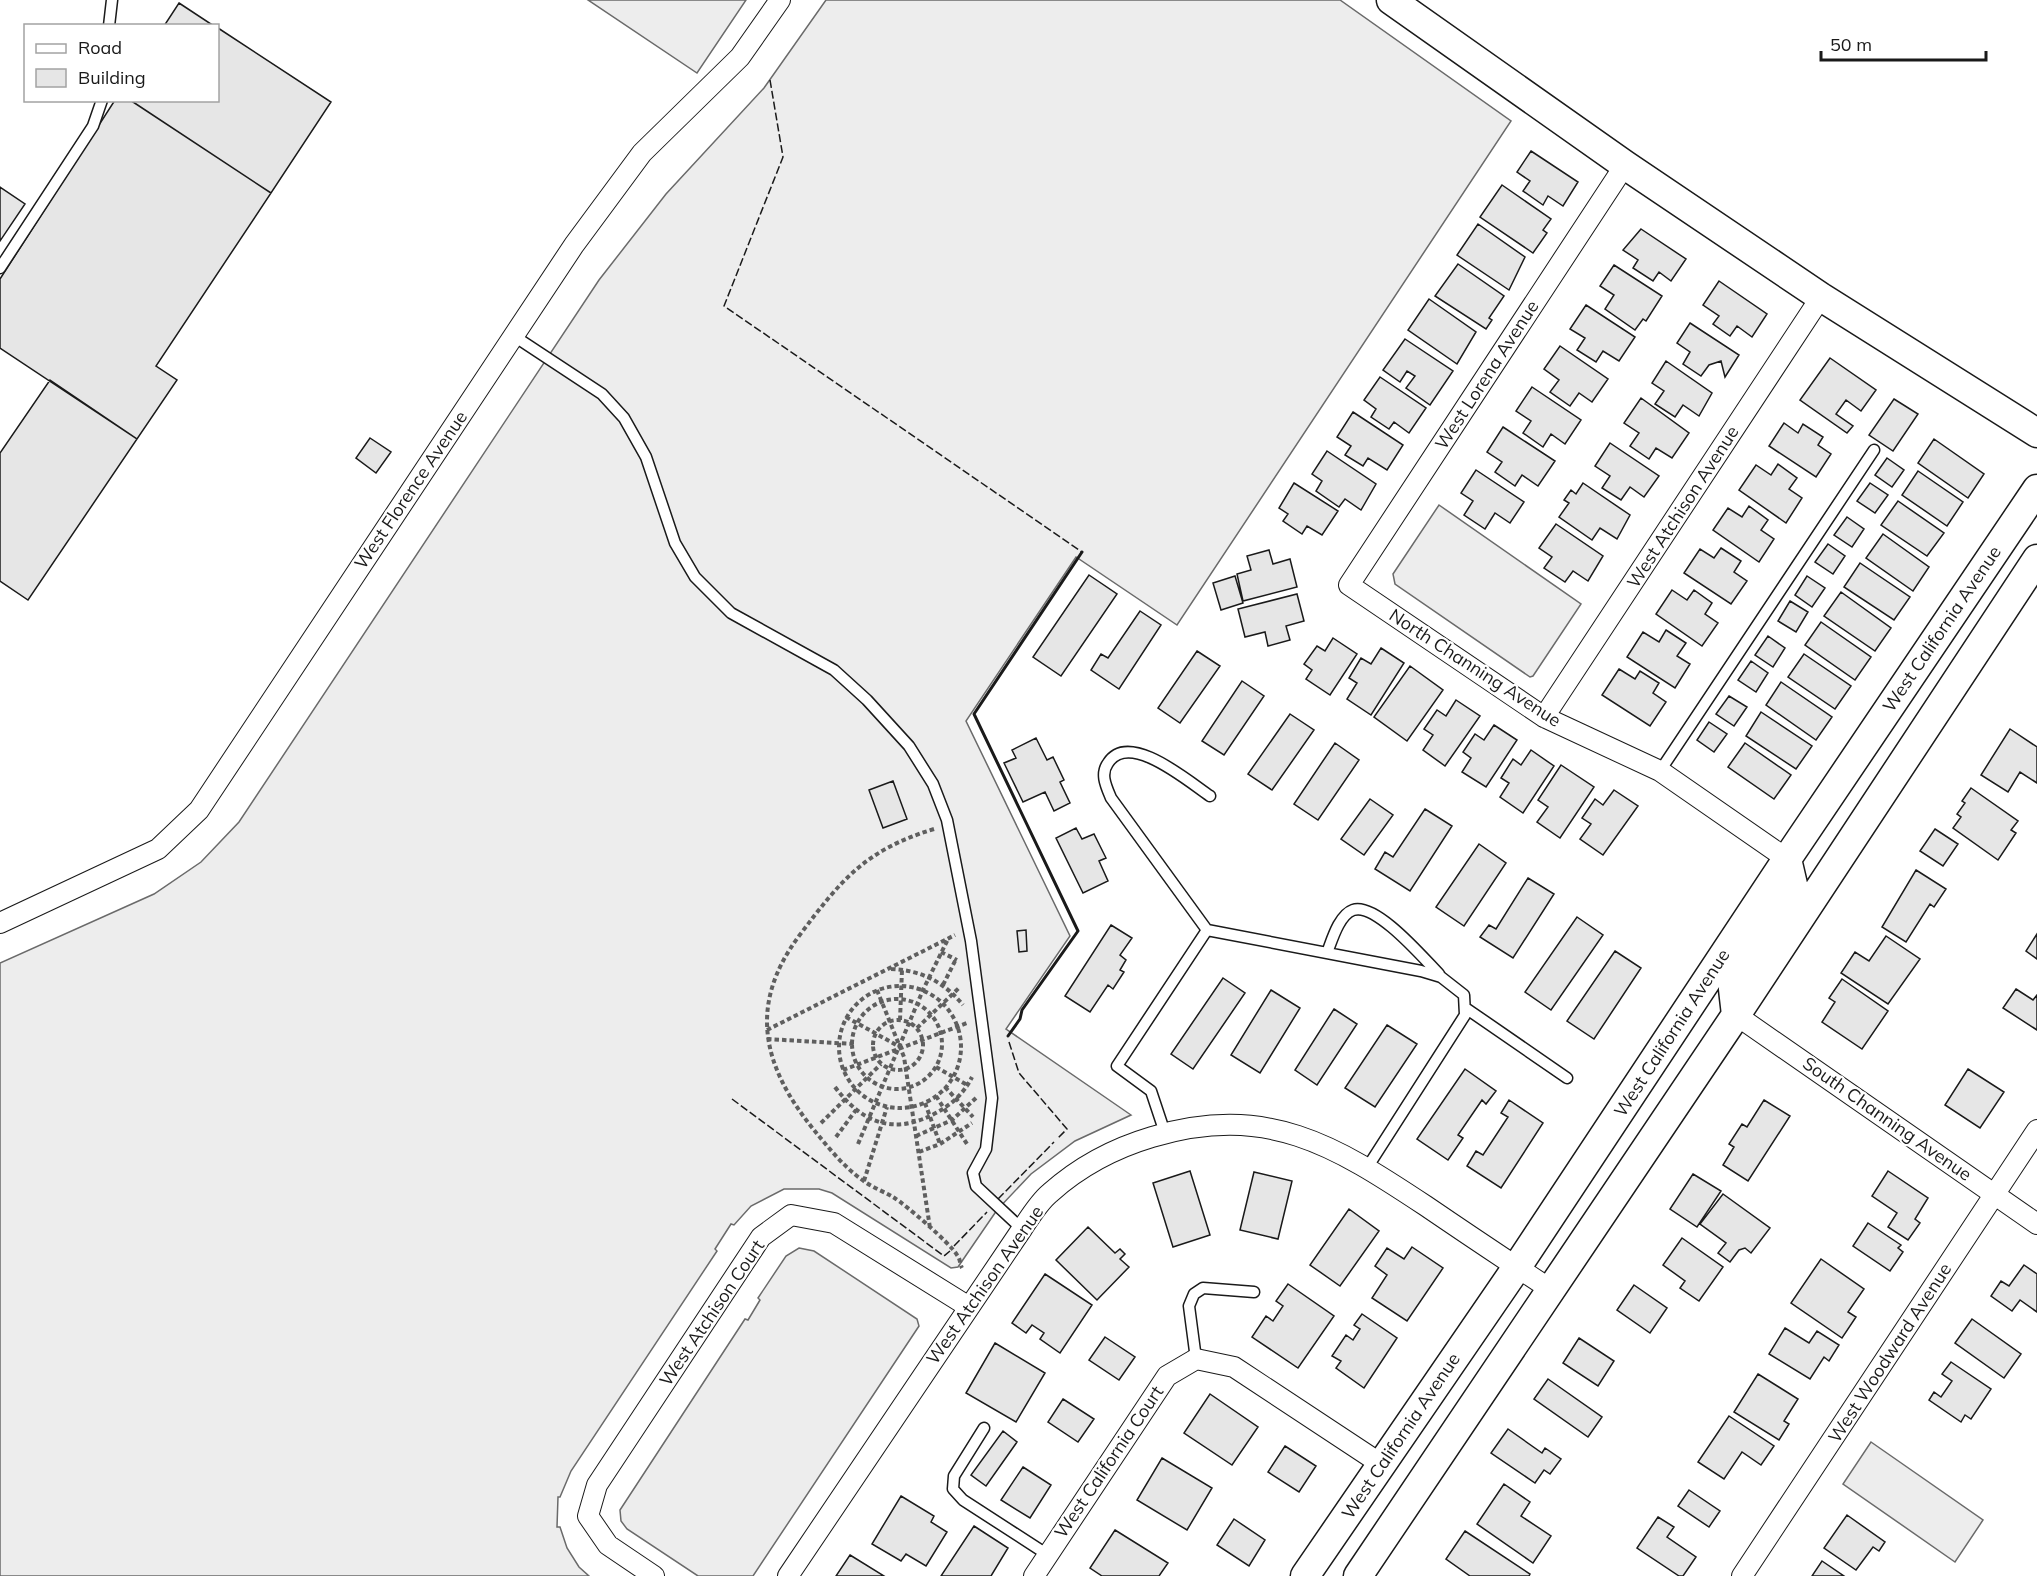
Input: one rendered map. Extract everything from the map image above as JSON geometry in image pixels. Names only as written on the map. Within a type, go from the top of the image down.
[{"type":"main road","points":[[1391,0],[1625,165],[1821,297],[2037,433]]},
{"type":"main road","name":"West California Avenue","points":[[1305,1576],[1517,1267],[1787,859],[2037,489]]},
{"type":"main road","points":[[1364,1574],[2037,559]]},
{"type":"main road","points":[[1736,1015],[1733,989],[1738,974],[1794,889],[1787,859]]},
{"type":"street","name":"West Florence Avenue","points":[[0,923],[158,849],[199,810],[574,245],[642,153],[740,57],[780,0]]},
{"type":"street","name":"West Lorena Avenue","points":[[1348,585],[1625,165]]},
{"type":"street","name":"West Atchison Avenue","points":[[1544,717],[1821,297]]},
{"type":"street","name":"North Channing Avenue","points":[[1348,585],[1544,717],[1660,771],[1787,859]]},
{"type":"street","name":"South Channing Avenue","points":[[1736,1015],[2037,1224]]},
{"type":"street","name":"West Atchison Avenue","points":[[788,1576],[1022,1229],[1048,1194],[1095,1160],[1133,1143],[1165,1133],[1203,1126],[1249,1125],[1290,1133],[1328,1146],[1368,1168],[1551,1289]]},
{"type":"street","name":"West Woodward Avenue","points":[[1742,1576],[2037,1130]]},
{"type":"street","name":"West Atchison Court","points":[[654,1576],[608,1545],[588,1515],[597,1485],[761,1237],[791,1215],[834,1223],[969,1307]]},
{"type":"street","points":[[1196,1359],[1234,1367],[1381,1464]]},
{"type":"street","name":"West California Court","points":[[1034,1576],[1167,1376],[1196,1359]]},
{"type":"lane","points":[[109,24],[112,0]]},
{"type":"lane","points":[[0,268],[93,126],[101,102]]},
{"type":"lane","points":[[514,336],[602,394],[624,418],[645,457],[675,543],[694,576],[731,613],[834,670],[867,700],[909,746],[933,784],[948,824],[969,928],[976,972],[978,1020],[992,1100],[986,1149],[973,1173],[976,1186],[1022,1229]]},
{"type":"lane","points":[[1660,771],[1874,450]]},
{"type":"lane","points":[[1210,796],[1154,758],[1127,751],[1111,757],[1104,767],[1104,782],[1111,798],[1207,930],[1441,977]]},
{"type":"lane","points":[[1327,953],[1344,917],[1353,910],[1363,909],[1375,914],[1441,977],[1464,995],[1467,1009],[1567,1078]]},
{"type":"lane","points":[[1165,1133],[1151,1091],[1117,1066],[1207,930]]},
{"type":"lane","points":[[1368,1168],[1467,1009]]},
{"type":"lane","points":[[1196,1359],[1189,1306],[1194,1294],[1203,1288],[1254,1292]]},
{"type":"lane","points":[[984,1428],[954,1476],[953,1489],[963,1500],[1048,1555]]},
{"type":"path","points":[[948,824],[896,842],[870,856],[849,873],[785,955],[771,994],[767,1039],[773,1066],[788,1095],[826,1145],[864,1181],[894,1198],[957,1254],[962,1268]]},
{"type":"path","points":[[768,1030],[969,928]]},
{"type":"path","points":[[858,1144],[923,990],[949,938]]},
{"type":"path","points":[[943,985],[956,959]]},
{"type":"path","points":[[843,1070],[978,1020],[943,985],[929,977],[891,969]]},
{"type":"path","points":[[900,1020],[902,970]]},
{"type":"path","points":[[917,1028],[976,972]]},
{"type":"path","points":[[901,987],[923,990],[943,1004],[957,1027],[961,1053],[953,1075],[945,1087],[925,1103],[911,1107],[887,1107],[875,1103],[855,1089],[843,1070],[839,1044],[846,1017],[865,997],[877,990],[901,987]]},
{"type":"path","points":[[877,990],[900,1047],[930,1230]]},
{"type":"path","points":[[901,1000],[918,1005],[931,1015],[942,1044],[936,1066],[922,1082],[908,1088],[882,1086],[867,1078],[857,1064],[853,1044],[857,1023],[867,1012],[879,1003],[901,1000]]},
{"type":"path","points":[[846,1017],[900,1047]]},
{"type":"path","points":[[900,1020],[910,1023],[917,1028],[922,1040],[922,1053],[918,1060],[905,1070],[890,1069],[881,1064],[873,1049],[876,1034],[890,1022],[900,1020]]},
{"type":"path","points":[[767,1039],[853,1044]]},
{"type":"path","points":[[821,1123],[881,1064]]},
{"type":"path","points":[[936,1066],[992,1100]]},
{"type":"path","points":[[835,1088],[856,1110],[881,1124],[898,1126],[914,1123],[944,1109],[957,1098],[973,1076]]},
{"type":"path","points":[[919,1152],[940,1143],[976,1120],[945,1087]]},
{"type":"path","points":[[916,1136],[935,1130],[952,1120],[967,1109],[980,1092]]},
{"type":"path","points":[[936,1096],[968,1144]]},
{"type":"path","points":[[925,1103],[940,1143]]},
{"type":"path","points":[[864,1181],[887,1107]]},
{"type":"path","points":[[836,1137],[856,1110]]},
{"type":"shaded area","points":[[588,0],[746,0],[697,73]]},
{"type":"shaded area","points":[[826,0],[1340,0],[1511,121],[1177,625],[1076,557],[966,721],[1070,936],[1006,1029],[1131,1115],[1075,1141],[1031,1174],[997,1210],[958,1267],[951,1268],[832,1193],[819,1189],[784,1189],[751,1206],[734,1225],[731,1224],[715,1249],[717,1251],[571,1471],[558,1497],[557,1527],[560,1527],[567,1548],[579,1567],[589,1576],[0,1576],[0,963],[154,894],[201,862],[239,822],[599,280],[666,194],[764,88]]},
{"type":"shaded area","points":[[1439,505],[1581,604],[1533,676],[1530,677],[1395,584],[1393,574]]},
{"type":"shaded area","points":[[799,1248],[814,1251],[917,1319],[919,1326],[753,1576],[698,1576],[627,1529],[621,1521],[620,1510],[745,1319],[748,1320],[760,1300],[758,1298],[786,1256]]},
{"type":"shaded area","points":[[1871,1442],[1983,1520],[1955,1562],[1843,1484]]},
{"type":"building","points":[[179,3],[211,24],[165,24]]},
{"type":"building","points":[[219,29],[331,102],[271,193],[133,102],[219,102]]},
{"type":"building","points":[[114,102],[133,102],[271,193],[156,366],[177,380],[137,439],[0,348],[0,279]]},
{"type":"building","points":[[1531,151],[1578,182],[1563,206],[1548,196],[1543,205],[1523,191],[1530,181],[1517,172]]},
{"type":"building","points":[[1502,185],[1551,219],[1543,230],[1547,233],[1533,253],[1480,217]]},
{"type":"building","points":[[0,187],[25,204],[0,241]]},
{"type":"building","points":[[1478,224],[1525,257],[1509,290],[1457,255]]},
{"type":"building","points":[[1641,229],[1686,259],[1671,281],[1659,272],[1653,281],[1633,268],[1638,260],[1623,250]]},
{"type":"building","points":[[1458,264],[1504,296],[1489,318],[1492,320],[1486,329],[1435,296]]},
{"type":"building","points":[[1614,265],[1662,296],[1646,321],[1643,319],[1635,330],[1605,309],[1614,295],[1600,286]]},
{"type":"building","points":[[1719,281],[1767,314],[1752,337],[1737,326],[1730,336],[1713,324],[1719,316],[1703,305]]},
{"type":"building","points":[[1429,299],[1476,332],[1457,364],[1408,330]]},
{"type":"building","points":[[1586,305],[1635,337],[1619,361],[1603,351],[1596,362],[1577,350],[1585,338],[1570,329]]},
{"type":"building","points":[[1690,323],[1739,355],[1725,377],[1721,361],[1709,365],[1701,376],[1683,364],[1690,352],[1677,343]]},
{"type":"building","points":[[1405,339],[1453,371],[1430,405],[1406,388],[1415,376],[1407,371],[1400,382],[1383,370]]},
{"type":"building","points":[[1560,346],[1608,379],[1592,402],[1579,393],[1570,406],[1550,392],[1559,380],[1544,369]]},
{"type":"building","points":[[1830,358],[1876,390],[1861,411],[1846,400],[1836,414],[1853,426],[1847,433],[1800,400]]},
{"type":"building","points":[[1666,361],[1712,393],[1699,416],[1683,405],[1675,417],[1655,404],[1664,391],[1652,383]]},
{"type":"building","points":[[1380,377],[1426,408],[1409,433],[1394,422],[1389,429],[1371,417],[1376,409],[1364,400]]},
{"type":"building","points":[[50,380],[137,439],[28,600],[0,581],[0,453]]},
{"type":"building","points":[[1532,387],[1581,420],[1565,444],[1551,434],[1543,447],[1523,433],[1531,421],[1516,411]]},
{"type":"building","points":[[1641,398],[1689,433],[1672,458],[1656,448],[1649,459],[1630,446],[1639,433],[1624,423]]},
{"type":"building","points":[[1894,399],[1918,414],[1893,451],[1869,435]]},
{"type":"building","points":[[1353,412],[1403,445],[1387,470],[1368,458],[1363,466],[1345,455],[1351,446],[1337,437]]},
{"type":"building","points":[[1784,423],[1798,433],[1803,424],[1823,437],[1818,445],[1831,454],[1816,477],[1769,446]]},
{"type":"building","points":[[1503,427],[1555,461],[1538,486],[1522,475],[1515,486],[1495,472],[1502,462],[1487,452]]},
{"type":"building","points":[[370,438],[391,452],[376,473],[356,458]]},
{"type":"building","points":[[1934,439],[1984,474],[1968,498],[1918,463]]},
{"type":"building","points":[[1610,443],[1659,476],[1644,497],[1630,487],[1621,500],[1602,488],[1610,476],[1595,466]]},
{"type":"building","points":[[1327,451],[1376,484],[1361,510],[1345,499],[1339,507],[1316,491],[1322,481],[1312,474]]},
{"type":"building","points":[[1887,458],[1904,470],[1892,487],[1875,475]]},
{"type":"building","points":[[1778,464],[1797,478],[1789,489],[1802,498],[1786,523],[1739,490],[1756,465],[1771,475]]},
{"type":"building","points":[[1476,470],[1524,502],[1510,523],[1495,513],[1485,529],[1464,515],[1473,501],[1461,493]]},
{"type":"building","points":[[1918,471],[1963,502],[1947,526],[1902,495]]},
{"type":"building","points":[[1294,483],[1338,511],[1322,535],[1307,526],[1302,534],[1283,521],[1288,514],[1279,508]]},
{"type":"building","points":[[1583,483],[1630,515],[1617,539],[1600,528],[1592,540],[1559,517],[1569,503],[1564,500],[1571,490],[1576,494]]},
{"type":"building","points":[[1870,483],[1888,495],[1875,513],[1857,501]]},
{"type":"building","points":[[1898,501],[1944,533],[1927,556],[1881,525]]},
{"type":"building","points":[[1749,506],[1768,520],[1761,530],[1774,539],[1759,562],[1713,530],[1728,508],[1742,517]]},
{"type":"building","points":[[1847,517],[1864,529],[1852,547],[1834,535]]},
{"type":"building","points":[[1556,524],[1603,556],[1588,581],[1573,571],[1565,582],[1544,568],[1552,557],[1539,548]]},
{"type":"building","points":[[1883,534],[1929,567],[1913,591],[1866,558]]},
{"type":"building","points":[[1828,544],[1845,556],[1833,574],[1815,562]]},
{"type":"building","points":[[1721,548],[1741,561],[1734,572],[1747,581],[1731,604],[1684,573],[1700,549],[1714,558]]},
{"type":"building","points":[[1269,550],[1273,564],[1290,559],[1297,587],[1243,601],[1237,574],[1251,570],[1247,556]]},
{"type":"building","points":[[1860,563],[1910,597],[1894,620],[1844,587]]},
{"type":"building","points":[[1089,575],[1117,594],[1061,676],[1033,657]]},
{"type":"building","points":[[1235,576],[1243,603],[1221,610],[1213,583]]},
{"type":"building","points":[[1807,576],[1825,588],[1812,607],[1795,595]]},
{"type":"building","points":[[1672,590],[1687,600],[1694,590],[1712,603],[1705,614],[1718,623],[1702,646],[1656,614]]},
{"type":"building","points":[[1841,592],[1891,628],[1875,651],[1824,616]]},
{"type":"building","points":[[1297,594],[1304,621],[1286,626],[1290,640],[1268,646],[1265,632],[1245,637],[1238,609]]},
{"type":"building","points":[[1790,601],[1808,612],[1796,632],[1778,621]]},
{"type":"building","points":[[1140,611],[1161,625],[1119,689],[1091,670],[1101,654],[1108,658]]},
{"type":"building","points":[[1821,622],[1871,657],[1855,680],[1805,645]]},
{"type":"building","points":[[1666,630],[1686,643],[1677,656],[1690,664],[1675,688],[1627,657],[1643,632],[1659,642]]},
{"type":"building","points":[[1768,636],[1785,648],[1773,667],[1755,655]]},
{"type":"building","points":[[1333,638],[1357,654],[1330,695],[1306,679],[1312,670],[1304,664],[1317,646],[1325,651]]},
{"type":"building","points":[[1381,648],[1404,663],[1371,715],[1347,699],[1357,683],[1349,678],[1361,658],[1371,664]]},
{"type":"building","points":[[1197,651],[1220,666],[1180,723],[1158,708]]},
{"type":"building","points":[[1804,654],[1851,686],[1835,709],[1788,677]]},
{"type":"building","points":[[1751,661],[1768,673],[1756,692],[1738,680]]},
{"type":"building","points":[[1410,666],[1443,690],[1407,741],[1374,717]]},
{"type":"building","points":[[1619,669],[1635,679],[1640,671],[1659,683],[1653,693],[1666,702],[1650,726],[1602,695]]},
{"type":"building","points":[[1242,681],[1264,696],[1224,755],[1202,741]]},
{"type":"building","points":[[1781,682],[1832,717],[1816,740],[1766,705]]},
{"type":"building","points":[[1729,696],[1747,707],[1734,726],[1716,714]]},
{"type":"building","points":[[1456,700],[1480,716],[1445,766],[1423,750],[1433,735],[1424,729],[1437,710],[1446,716]]},
{"type":"building","points":[[1761,712],[1812,746],[1796,769],[1746,736]]},
{"type":"building","points":[[1290,714],[1314,730],[1272,790],[1248,774]]},
{"type":"building","points":[[1709,722],[1727,734],[1714,752],[1697,740]]},
{"type":"building","points":[[1494,725],[1517,740],[1486,787],[1462,772],[1471,758],[1463,752],[1475,734],[1484,740]]},
{"type":"building","points":[[2010,729],[2037,747],[2037,783],[2020,772],[2008,792],[1981,775]]},
{"type":"building","points":[[1036,738],[1047,760],[1053,757],[1064,780],[1060,782],[1070,803],[1054,811],[1045,792],[1023,802],[1004,763],[1016,758],[1012,750]]},
{"type":"building","points":[[1335,743],[1359,760],[1318,820],[1294,804]]},
{"type":"building","points":[[1745,743],[1791,775],[1774,799],[1728,767]]},
{"type":"building","points":[[1531,750],[1554,766],[1523,813],[1500,797],[1509,783],[1501,778],[1513,759],[1521,765]]},
{"type":"building","points":[[1561,765],[1594,787],[1560,838],[1537,822],[1548,807],[1538,800]]},
{"type":"building","points":[[893,781],[907,819],[883,828],[869,790]]},
{"type":"building","points":[[1971,788],[2018,821],[2011,830],[2016,833],[1998,860],[1953,828],[1961,817],[1957,814],[1965,803],[1962,801]]},
{"type":"building","points":[[1614,790],[1638,806],[1603,855],[1580,839],[1591,824],[1582,818],[1595,799],[1603,805]]},
{"type":"building","points":[[1370,799],[1393,815],[1364,855],[1341,839]]},
{"type":"building","points":[[1425,809],[1452,826],[1410,891],[1375,869],[1385,852],[1393,857]]},
{"type":"building","points":[[1076,828],[1082,839],[1094,834],[1106,858],[1099,861],[1108,881],[1083,893],[1056,838]]},
{"type":"building","points":[[1935,829],[1958,844],[1943,866],[1920,851]]},
{"type":"building","points":[[1479,844],[1506,863],[1464,926],[1436,907]]},
{"type":"building","points":[[1916,870],[1946,889],[1934,907],[1930,904],[1906,942],[1882,927]]},
{"type":"building","points":[[1528,878],[1554,894],[1513,958],[1480,937],[1489,925],[1496,929]]},
{"type":"building","points":[[1577,917],[1603,935],[1551,1010],[1525,992]]},
{"type":"building","points":[[1111,925],[1132,938],[1120,955],[1126,960],[1120,970],[1124,972],[1113,989],[1108,985],[1090,1012],[1065,996]]},
{"type":"building","points":[[1026,930],[1027,951],[1019,952],[1017,931]]},
{"type":"building","points":[[2037,934],[2037,959],[2026,951]]},
{"type":"building","points":[[1886,936],[1920,959],[1888,1004],[1841,973],[1855,952],[1869,961]]},
{"type":"building","points":[[1615,951],[1641,968],[1594,1039],[1567,1021]]},
{"type":"building","points":[[1223,978],[1245,993],[1193,1069],[1171,1054]]},
{"type":"building","points":[[1842,979],[1888,1011],[1862,1049],[1822,1022],[1835,1002],[1829,998]]},
{"type":"building","points":[[2016,989],[2033,1000],[2037,995],[2037,1030],[2003,1008]]},
{"type":"building","points":[[1271,990],[1300,1008],[1260,1073],[1231,1055]]},
{"type":"building","points":[[1334,1009],[1357,1024],[1317,1085],[1295,1070]]},
{"type":"building","points":[[1387,1025],[1417,1044],[1375,1107],[1345,1088]]},
{"type":"building","points":[[1465,1069],[1496,1091],[1486,1104],[1482,1100],[1458,1135],[1463,1138],[1448,1160],[1417,1139]]},
{"type":"building","points":[[1968,1069],[2004,1092],[1980,1128],[1945,1105]]},
{"type":"building","points":[[1509,1100],[1543,1123],[1501,1188],[1467,1166],[1476,1151],[1483,1155],[1508,1117],[1501,1113]]},
{"type":"building","points":[[1764,1100],[1790,1116],[1748,1181],[1723,1165],[1734,1147],[1729,1144],[1742,1124],[1747,1127]]},
{"type":"building","points":[[1190,1171],[1210,1235],[1173,1247],[1153,1183]]},
{"type":"building","points":[[1888,1171],[1928,1198],[1915,1219],[1920,1223],[1908,1240],[1888,1227],[1897,1213],[1872,1196]]},
{"type":"building","points":[[1254,1172],[1292,1181],[1278,1239],[1240,1230]]},
{"type":"building","points":[[1693,1174],[1721,1191],[1697,1227],[1670,1209]]},
{"type":"building","points":[[1723,1194],[1770,1228],[1751,1253],[1745,1248],[1739,1250],[1730,1262],[1718,1253],[1726,1243],[1700,1224]]},
{"type":"building","points":[[1349,1209],[1379,1231],[1340,1286],[1310,1265]]},
{"type":"building","points":[[1868,1223],[1901,1245],[1898,1248],[1903,1252],[1890,1271],[1853,1246]]},
{"type":"building","points":[[1088,1227],[1115,1253],[1120,1249],[1125,1254],[1120,1259],[1129,1267],[1097,1300],[1056,1260]]},
{"type":"building","points":[[1682,1238],[1723,1267],[1699,1301],[1680,1288],[1685,1281],[1663,1265]]},
{"type":"building","points":[[1412,1247],[1443,1268],[1407,1321],[1372,1298],[1387,1275],[1375,1266],[1387,1248],[1404,1259]]},
{"type":"building","points":[[1821,1259],[1864,1289],[1848,1312],[1856,1317],[1842,1338],[1791,1303]]},
{"type":"building","points":[[2024,1265],[2037,1274],[2037,1312],[2020,1300],[2012,1311],[1991,1296],[2001,1281],[2009,1286]]},
{"type":"building","points":[[1045,1274],[1092,1305],[1060,1353],[1040,1339],[1044,1333],[1032,1325],[1026,1333],[1012,1323]]},
{"type":"building","points":[[1288,1284],[1334,1316],[1298,1368],[1252,1337],[1266,1316],[1273,1321],[1283,1306],[1276,1301]]},
{"type":"building","points":[[1634,1285],[1667,1308],[1650,1333],[1617,1310]]},
{"type":"building","points":[[1362,1314],[1397,1338],[1364,1388],[1336,1368],[1341,1361],[1332,1356],[1346,1335],[1353,1340],[1360,1329],[1354,1325]]},
{"type":"building","points":[[1972,1319],[2021,1354],[2004,1378],[1955,1343]]},
{"type":"building","points":[[1785,1328],[1809,1343],[1817,1331],[1839,1345],[1829,1361],[1824,1357],[1810,1379],[1769,1354]]},
{"type":"building","points":[[1105,1337],[1135,1357],[1119,1380],[1089,1360]]},
{"type":"building","points":[[1579,1338],[1614,1361],[1598,1386],[1563,1363]]},
{"type":"building","points":[[995,1343],[1045,1373],[1016,1422],[966,1393]]},
{"type":"building","points":[[1951,1362],[1991,1389],[1971,1419],[1965,1415],[1961,1422],[1929,1400],[1934,1392],[1941,1397],[1952,1381],[1942,1374]]},
{"type":"building","points":[[1758,1374],[1798,1399],[1784,1421],[1789,1424],[1779,1440],[1734,1412]]},
{"type":"building","points":[[1548,1379],[1602,1417],[1588,1437],[1534,1399]]},
{"type":"building","points":[[1210,1394],[1258,1427],[1232,1465],[1184,1433]]},
{"type":"building","points":[[1063,1399],[1094,1419],[1078,1442],[1048,1422]]},
{"type":"building","points":[[1729,1416],[1774,1446],[1761,1465],[1742,1452],[1724,1479],[1698,1462]]},
{"type":"building","points":[[1508,1429],[1542,1453],[1545,1448],[1561,1459],[1550,1474],[1544,1470],[1535,1483],[1491,1453]]},
{"type":"building","points":[[1003,1431],[1017,1442],[986,1486],[971,1475]]},
{"type":"building","points":[[1285,1446],[1316,1466],[1299,1492],[1268,1472]]},
{"type":"building","points":[[1162,1458],[1212,1488],[1187,1530],[1137,1500]]},
{"type":"building","points":[[1023,1467],[1051,1485],[1030,1518],[1001,1500]]},
{"type":"building","points":[[1504,1484],[1530,1502],[1521,1516],[1551,1536],[1533,1563],[1477,1524]]},
{"type":"building","points":[[1689,1490],[1720,1511],[1709,1527],[1678,1506]]},
{"type":"building","points":[[901,1496],[934,1516],[931,1522],[947,1532],[926,1566],[906,1554],[901,1561],[872,1544]]},
{"type":"building","points":[[1847,1515],[1885,1542],[1879,1551],[1873,1547],[1856,1570],[1824,1548]]},
{"type":"building","points":[[1658,1517],[1674,1527],[1667,1537],[1696,1557],[1683,1576],[1679,1576],[1637,1548]]},
{"type":"building","points":[[1234,1519],[1265,1540],[1249,1566],[1217,1545]]},
{"type":"building","points":[[974,1526],[1008,1548],[991,1576],[941,1576]]},
{"type":"building","points":[[1115,1530],[1168,1563],[1159,1576],[1102,1576],[1090,1568]]},
{"type":"building","points":[[1465,1531],[1530,1574],[1529,1576],[1470,1576],[1446,1559]]},
{"type":"building","points":[[850,1555],[884,1576],[836,1576]]},
{"type":"building","points":[[1822,1561],[1844,1576],[1812,1576]]},
{"type":"fence","points":[[770,80],[783,157],[724,306],[1082,552]]},
{"type":"fence","points":[[1009,1042],[1019,1073],[1067,1129],[1058,1138]]},
{"type":"fence","points":[[732,1099],[944,1256],[950,1251]]},
{"type":"fence","points":[[998,1199],[1054,1142]]},
{"type":"fence","points":[[954,1246],[987,1212]]},
{"type":"wall","points":[[1008,1036],[1020,1019],[1022,1010],[1078,931],[974,714],[1082,552]]}]
